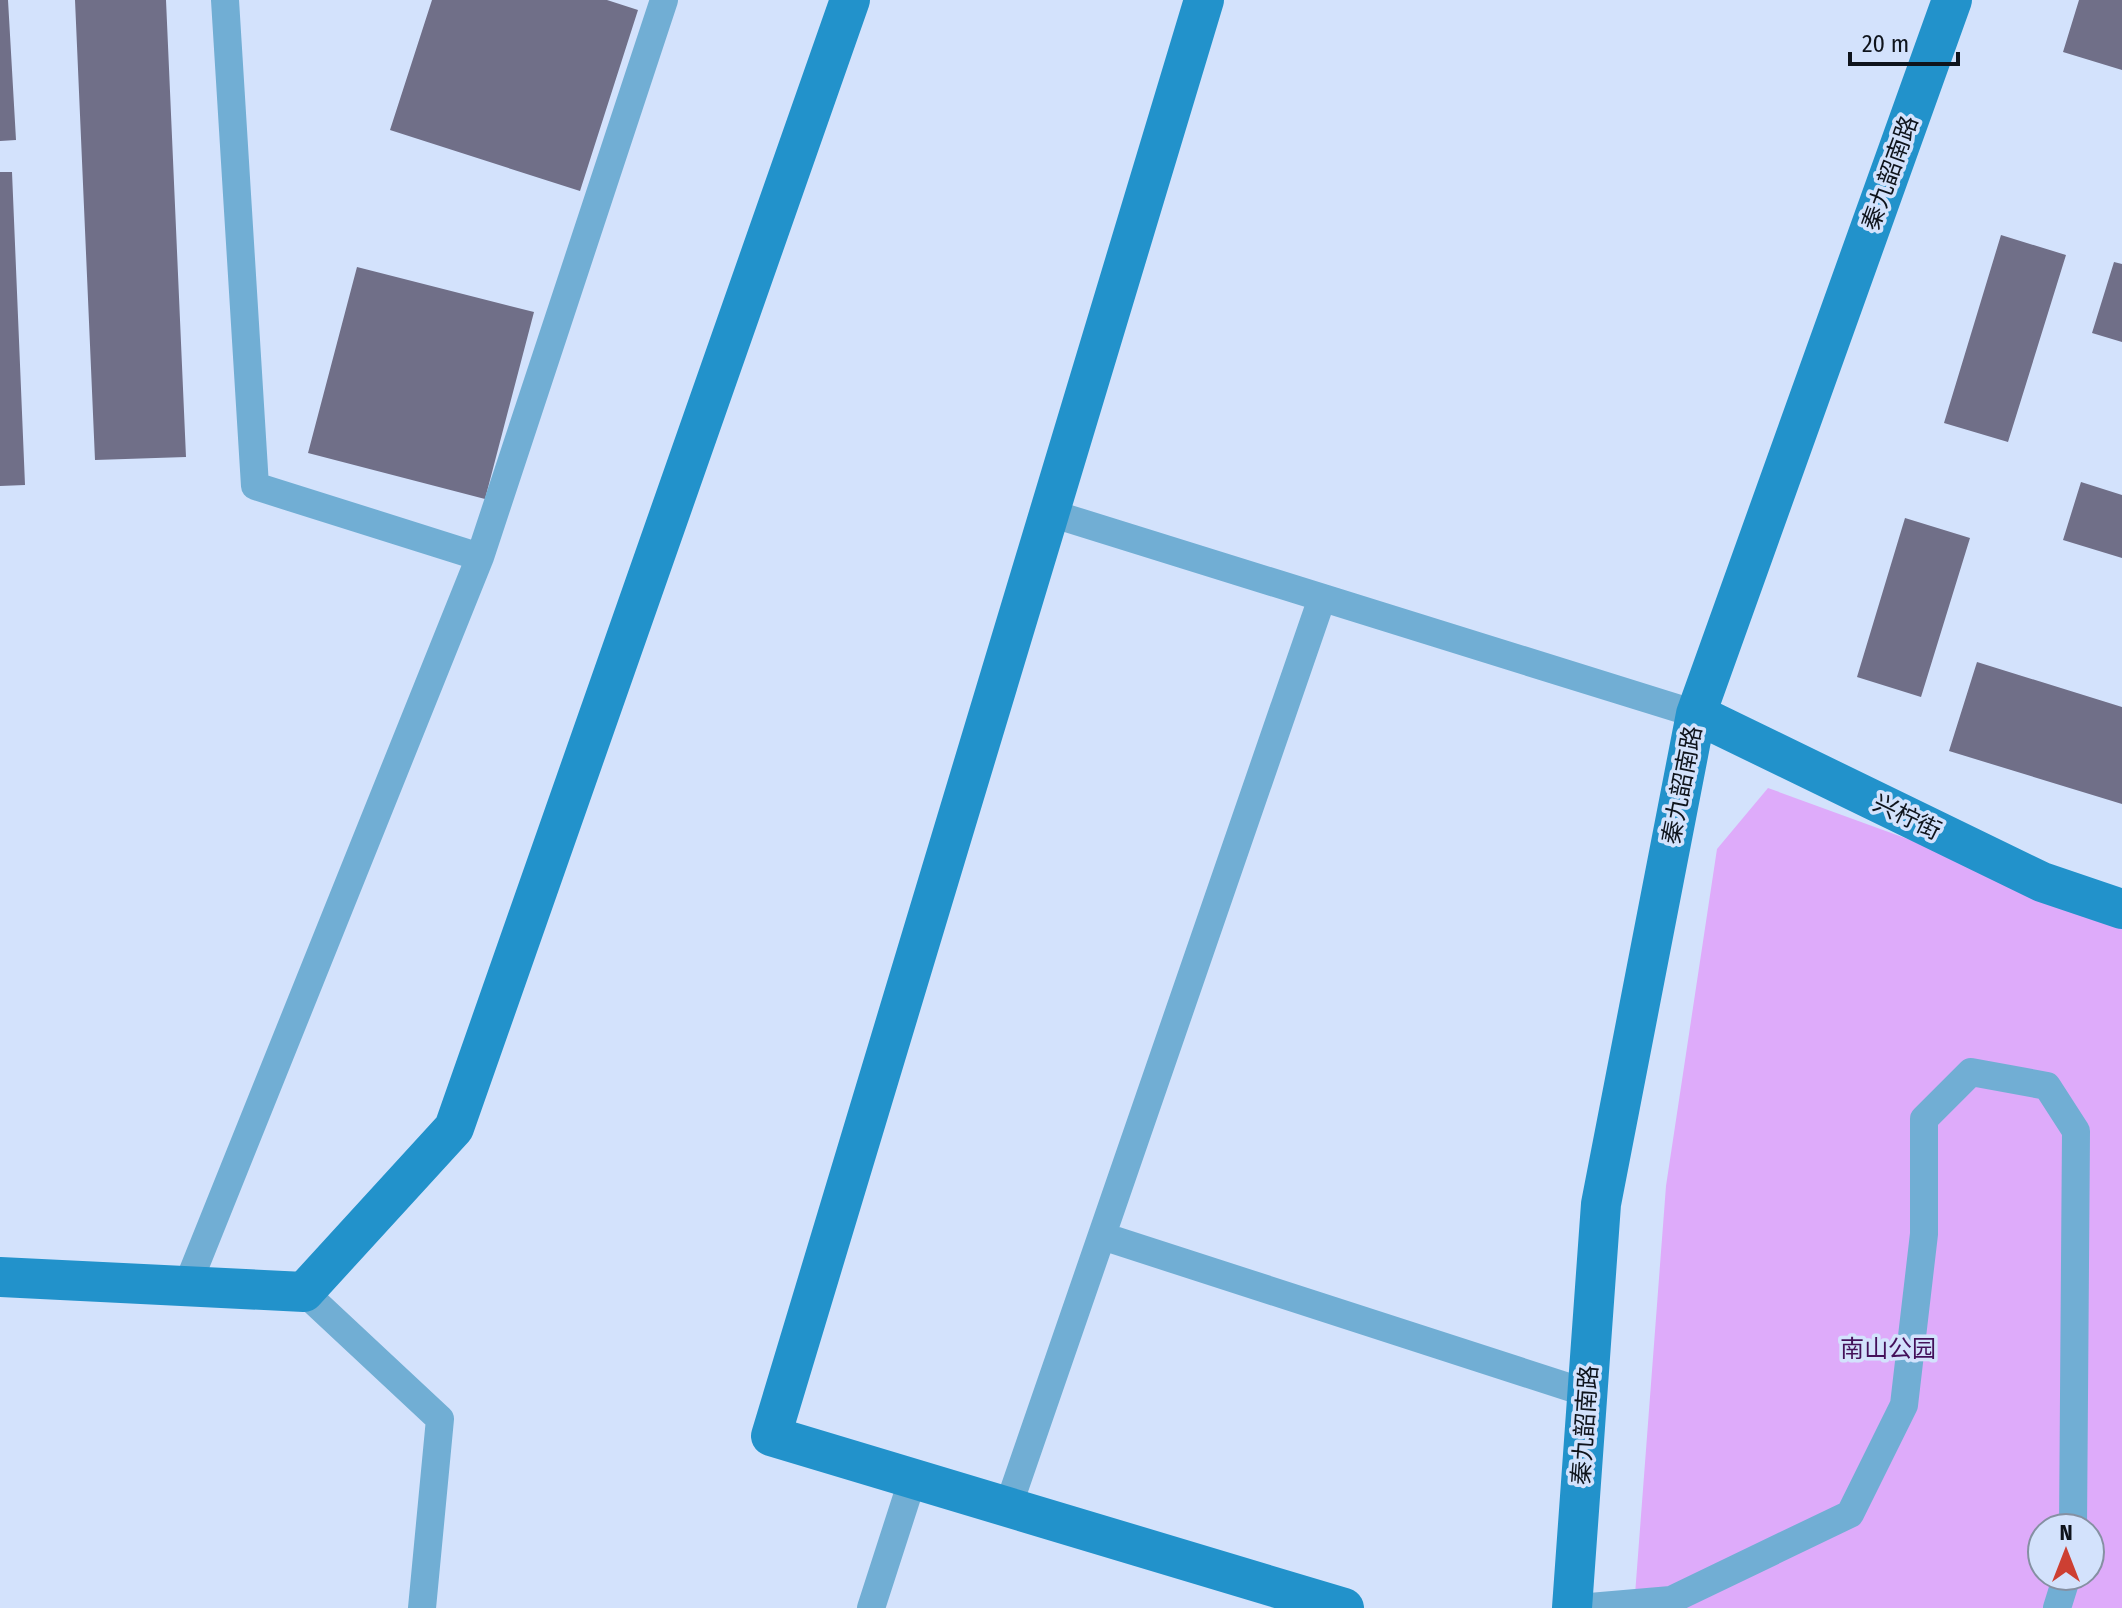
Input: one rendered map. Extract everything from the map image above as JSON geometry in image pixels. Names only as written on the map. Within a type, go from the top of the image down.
[{"type":"street","points":[[225,0],[255,486],[480,557]]},
{"type":"street","points":[[187,1286],[480,557],[664,0]]},
{"type":"street","points":[[304,1292],[454,1128],[850,0]]},
{"type":"street","points":[[1204,0],[771,1436],[1344,1608]]},
{"type":"street","name":"秦九韶南路","points":[[1575,1608],[1601,1204],[1696,714],[1952,0]]},
{"type":"street","points":[[1050,513],[1696,714]]},
{"type":"street","points":[[1008,1507],[1322,598]]},
{"type":"street","name":"兴柠街","points":[[1696,714],[2042,882],[2122,909]]},
{"type":"street","points":[[1575,1608],[1671,1600],[1850,1514],[1904,1405],[1924,1234],[1924,1119],[1971,1072],[2047,1086],[2076,1131],[2073,1512]]},
{"type":"street","points":[[1102,1236],[1587,1393]]},
{"type":"street","points":[[0,1277],[304,1292],[440,1419],[422,1608]]},
{"type":"street","points":[[871,1608],[913,1478]]},
{"type":"green space","name":"南山公园","points":[[1768,788],[2122,917],[2122,1608],[1634,1608],[1666,1186],[1717,849]]},
{"type":"building","points":[[0,0],[8,0],[16,140],[0,141]]},
{"type":"building","points":[[75,0],[166,0],[186,457],[95,460]]},
{"type":"building","points":[[432,0],[607,0],[638,10],[580,191],[390,130]]},
{"type":"building","points":[[2079,0],[2122,0],[2122,70],[2063,52]]},
{"type":"building","points":[[0,172],[12,172],[25,485],[0,486]]},
{"type":"building","points":[[2001,235],[2066,255],[2008,442],[1944,423]]},
{"type":"building","points":[[2114,262],[2122,264],[2122,342],[2092,333]]},
{"type":"building","points":[[357,267],[534,312],[485,499],[308,453]]},
{"type":"building","points":[[2081,482],[2122,495],[2122,558],[2063,540]]},
{"type":"building","points":[[1905,518],[1970,538],[1921,697],[1857,677]]},
{"type":"building","points":[[1977,662],[2122,707],[2122,804],[1949,751]]}]
